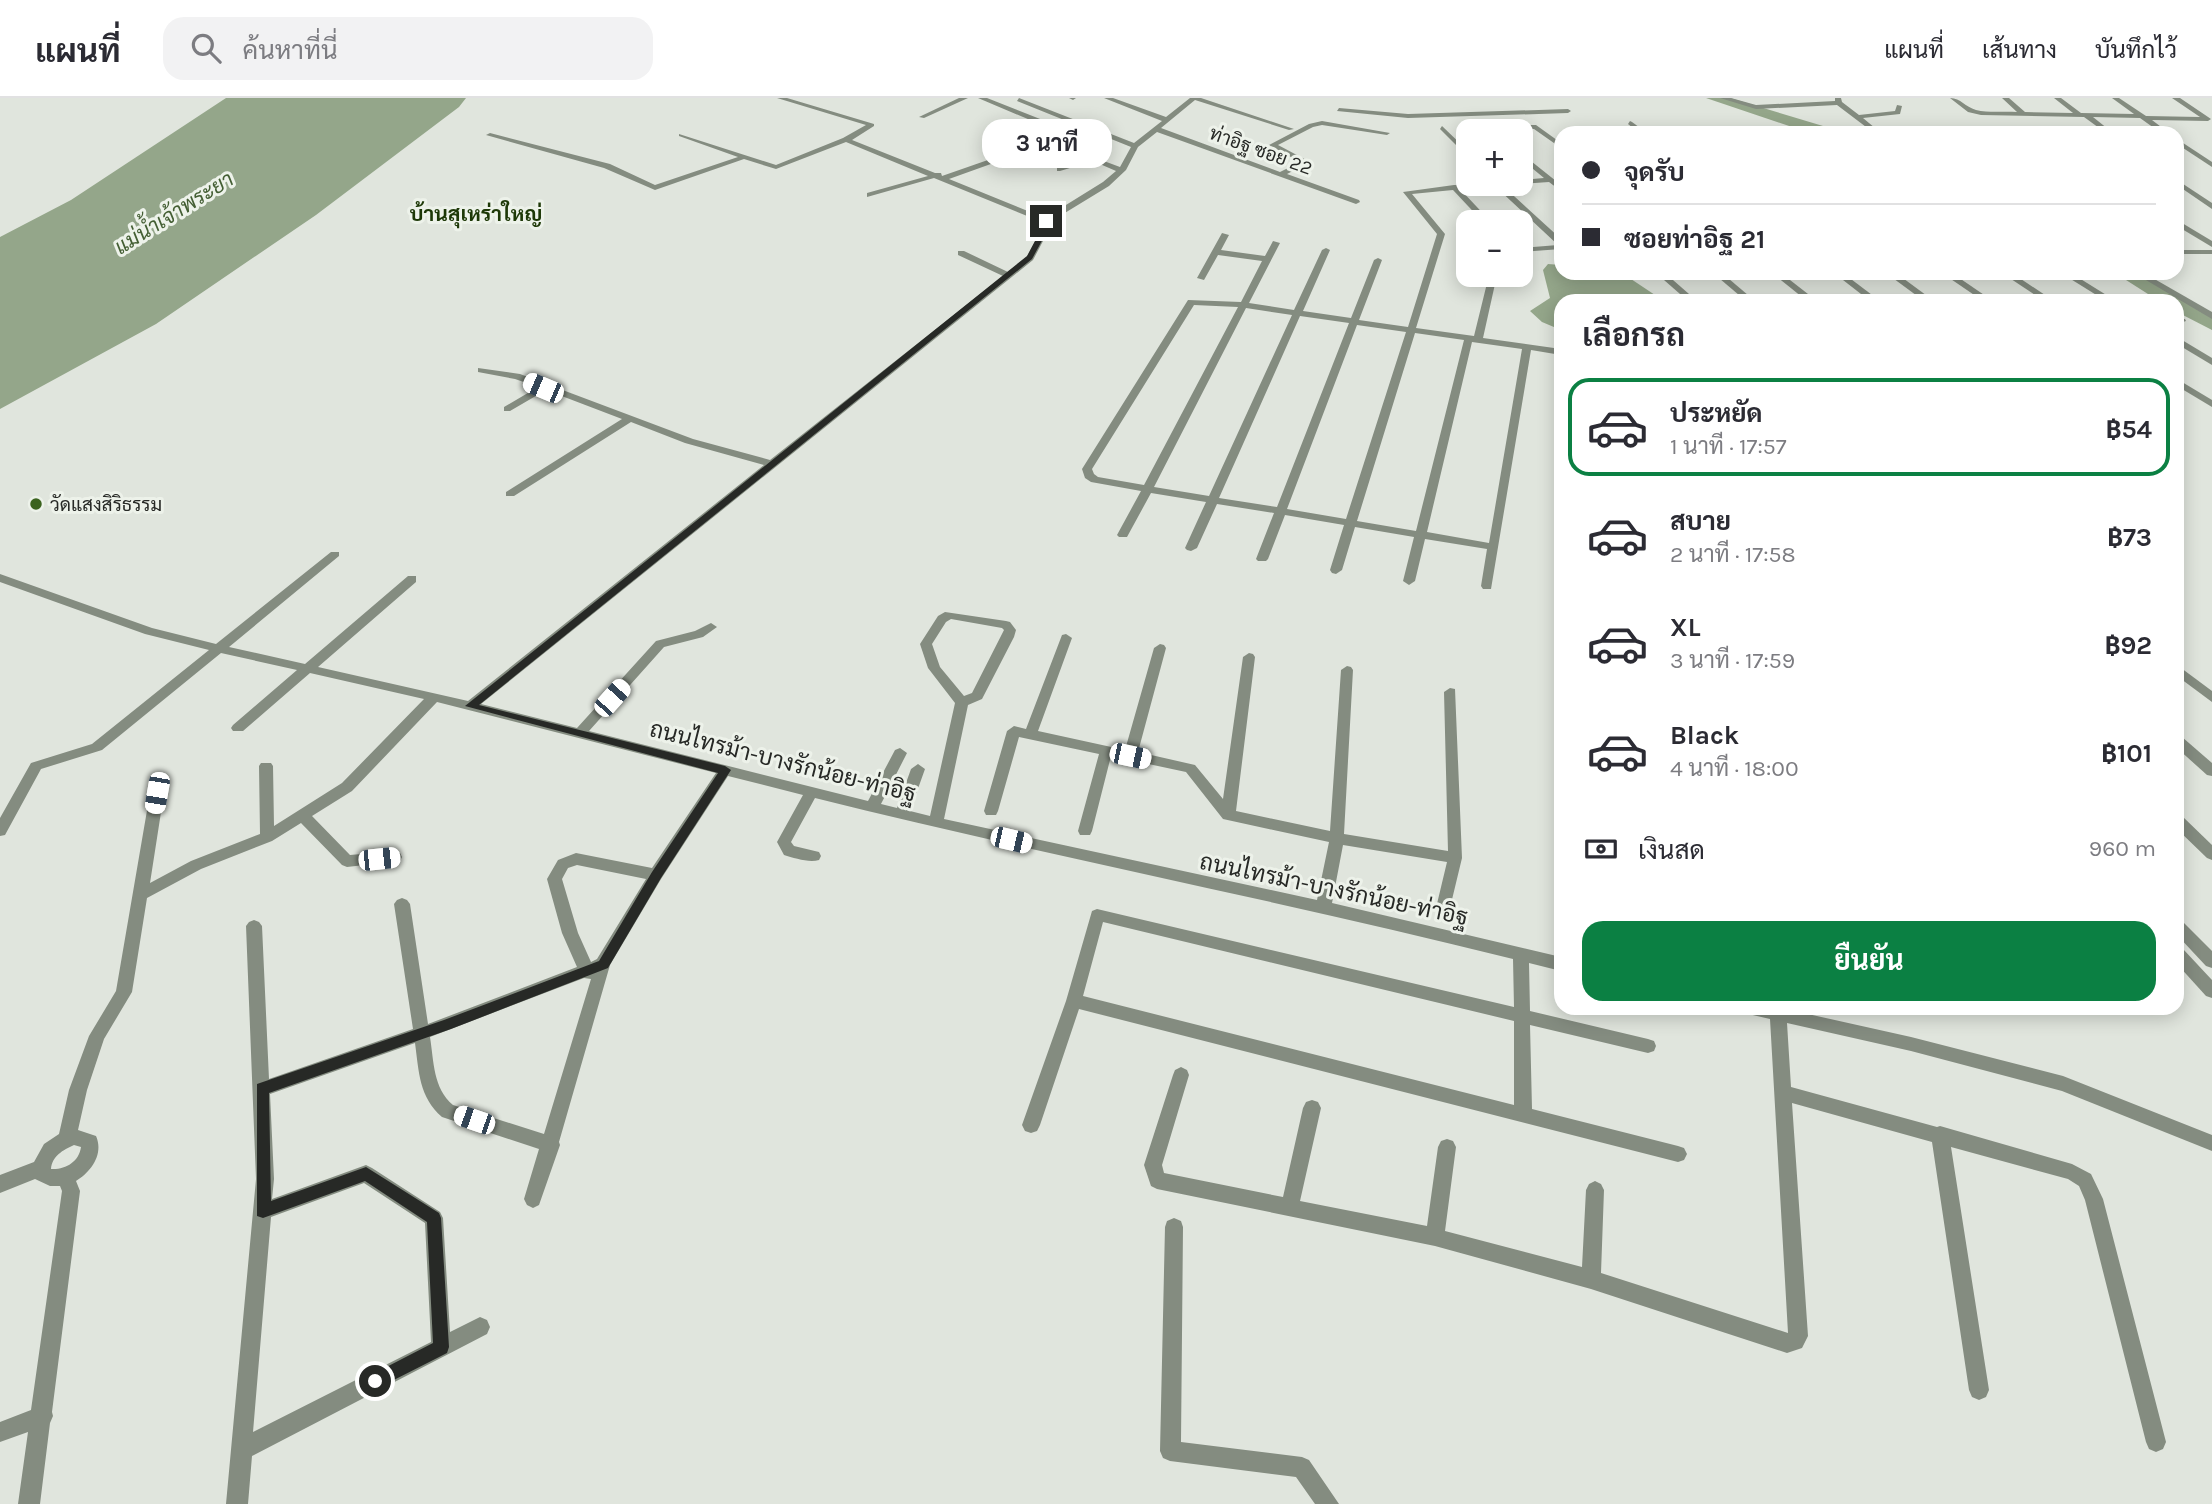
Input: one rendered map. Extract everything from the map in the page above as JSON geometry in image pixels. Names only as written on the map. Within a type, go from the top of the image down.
[{"type":"street","points":[[681,135],[741,158],[776,167],[846,140],[872,125],[780,98]]},
{"type":"street","points":[[922,117],[965,98]]},
{"type":"street","points":[[870,195],[942,176],[1068,135],[1044,121],[981,98]]},
{"type":"street","points":[[1107,98],[1167,120]]},
{"type":"street","points":[[1046,221],[1106,184],[1121,170],[1135,146],[1194,98],[1291,129]]},
{"type":"street","points":[[1723,98],[1742,105],[1769,107],[1838,99],[1869,126]]},
{"type":"street","points":[[1742,98],[1769,107]]},
{"type":"street","points":[[1953,98],[1976,113],[2208,118]]},
{"type":"street","points":[[2005,98],[2024,114]]},
{"type":"street","points":[[2057,98],[2099,126]]},
{"type":"street","points":[[2115,98],[2155,126]]},
{"type":"street","points":[[2175,98],[2208,118]]},
{"type":"street","points":[[2193,98],[2212,110]]},
{"type":"street","points":[[1019,100],[1049,108],[1135,146]]},
{"type":"street","points":[[1857,117],[1898,113],[1899,106]]},
{"type":"street","points":[[1339,110],[1399,116],[1568,111]]},
{"type":"street","points":[[1479,114],[1483,119]]},
{"type":"street","points":[[1282,174],[1306,162],[1273,145],[1311,125],[1322,123],[1387,133]]},
{"type":"street","points":[[1630,123],[1634,126]]},
{"type":"street","points":[[1533,127],[1554,141]]},
{"type":"street","points":[[1442,128],[1456,143]]},
{"type":"street","name":"ท่าอิฐ ซอย 22","points":[[1156,129],[1356,202]]},
{"type":"street","points":[[490,135],[607,166],[655,188],[741,158]]},
{"type":"street","points":[[846,140],[942,176],[1046,221]]},
{"type":"street","points":[[2184,146],[2212,165]]},
{"type":"street","points":[[1060,169],[1096,159],[1121,170]]},
{"type":"street","points":[[1533,165],[1554,183]]},
{"type":"street","points":[[1533,181],[1550,180]]},
{"type":"street","points":[[1336,570],[1441,234],[1406,195],[1411,191],[1454,187],[1476,210]]},
{"type":"street","points":[[2184,187],[2212,207]]},
{"type":"street","points":[[1511,196],[1554,238]]},
{"type":"street","points":[[470,706],[1030,258],[1046,221]]},
{"type":"street","points":[[2184,227],[2212,245]]},
{"type":"street","points":[[1201,278],[1225,235]]},
{"type":"street","points":[[1123,535],[1276,243]]},
{"type":"street","points":[[1533,248],[1554,246]]},
{"type":"street","points":[[1191,548],[1326,250]]},
{"type":"street","points":[[1215,252],[1267,259]]},
{"type":"street","points":[[2184,252],[2212,252]]},
{"type":"street","points":[[961,253],[1008,275]]},
{"type":"street","points":[[1262,559],[1378,260]]},
{"type":"street","points":[[1668,280],[1685,294]]},
{"type":"street","points":[[1726,280],[1742,294]]},
{"type":"street","points":[[1785,280],[1804,294]]},
{"type":"street","points":[[1848,280],[1866,294]]},
{"type":"street","points":[[1900,280],[1920,294]]},
{"type":"street","points":[[1957,280],[1978,294]]},
{"type":"street","points":[[2017,280],[2039,294]]},
{"type":"street","points":[[2077,280],[2100,294]]},
{"type":"street","points":[[2150,280],[2174,294]]},
{"type":"street","points":[[1409,581],[1473,338],[1489,287]]},
{"type":"street","points":[[1494,547],[1095,480],[1087,470],[1186,305],[1200,300],[1411,328],[1554,351]]},
{"type":"street","points":[[2184,300],[2212,316]]},
{"type":"street","points":[[2184,344],[2212,362]]},
{"type":"street","points":[[1487,586],[1527,347]]},
{"type":"street","points":[[481,370],[502,372],[690,441],[772,464]]},
{"type":"street","points":[[2184,386],[2212,404]]},
{"type":"street","points":[[507,409],[543,388]]},
{"type":"street","points":[[510,494],[629,419]]},
{"type":"street","points":[[0,831],[36,766],[97,747],[335,554]]},
{"type":"street","name":"ถนนไทรม้า-บางรักน้อย-ท่าอิฐ","points":[[0,578],[149,631],[216,648],[434,697],[872,807],[1554,962]]},
{"type":"street","points":[[238,728],[412,579]]},
{"type":"street","points":[[949,615],[1006,625],[1010,629],[1008,637],[977,696],[962,702],[934,668],[926,644],[942,619],[949,615]]},
{"type":"street","points":[[579,734],[660,644],[699,634],[711,627]]},
{"type":"street","points":[[1030,735],[1066,638]]},
{"type":"street","points":[[1130,756],[1160,648]]},
{"type":"street","points":[[1228,815],[1249,657]]},
{"type":"street","points":[[1323,909],[1337,838],[1347,670]]},
{"type":"street","points":[[2184,675],[2212,698]]},
{"type":"street","points":[[1444,908],[1455,858],[1450,692]]},
{"type":"street","points":[[142,894],[196,865],[267,837],[347,787],[434,697]]},
{"type":"street","points":[[936,822],[962,702]]},
{"type":"street","points":[[991,811],[1014,731],[1190,768],[1228,815],[1337,838],[1455,858]]},
{"type":"street","points":[[2184,746],[2212,771]]},
{"type":"street","points":[[1085,831],[1106,751]]},
{"type":"street","points":[[872,807],[900,753]]},
{"type":"street","points":[[266,766],[267,837]]},
{"type":"street","points":[[902,814],[918,769]]},
{"type":"street","points":[[533,1199],[551,1145],[596,969],[725,770]]},
{"type":"street","points":[[811,792],[784,842],[789,851],[814,856]]},
{"type":"street","points":[[67,1140],[78,1090],[97,1037],[124,992],[157,793]]},
{"type":"street","points":[[302,815],[347,861],[395,857]]},
{"type":"street","points":[[2184,827],[2212,854]]},
{"type":"street","points":[[596,969],[570,933],[554,879],[563,864],[576,859],[656,875]]},
{"type":"street","points":[[402,904],[429,1083],[436,1101],[448,1111],[551,1145]]},
{"type":"street","points":[[1031,1125],[1074,1001],[1097,915],[1648,1046]]},
{"type":"street","points":[[236,1504],[265,1179],[254,926]]},
{"type":"street","points":[[2184,932],[2212,962],[2191,968]]},
{"type":"street","points":[[1521,954],[1523,1115]]},
{"type":"street","points":[[2184,961],[2212,991]]},
{"type":"street","points":[[261,1089],[596,969]]},
{"type":"street","points":[[1074,1001],[1678,1154]]},
{"type":"street","points":[[1181,1075],[1153,1165],[1157,1180],[1435,1237],[1591,1279],[1787,1343],[1798,1336],[1778,1015]]},
{"type":"street","points":[[1782,1015],[1911,1044],[2063,1084],[2212,1143]]},
{"type":"street","points":[[1783,1093],[2072,1172],[2085,1180],[2094,1199],[2156,1443]]},
{"type":"street","points":[[1290,1206],[1312,1108]]},
{"type":"street","points":[[1940,1134],[1979,1390]]},
{"type":"street","points":[[0,1184],[41,1168],[46,1155],[67,1140],[86,1139],[92,1146],[83,1164],[65,1177],[47,1178],[41,1168]]},
{"type":"street","points":[[1435,1237],[1447,1147]]},
{"type":"street","points":[[263,1211],[366,1174],[434,1218],[441,1347]]},
{"type":"street","points":[[29,1504],[43,1416],[71,1191],[65,1177]]},
{"type":"street","points":[[1591,1279],[1595,1189]]},
{"type":"street","points":[[1174,1227],[1170,1451],[1302,1467],[1328,1504]]},
{"type":"street","points":[[241,1450],[480,1327]]},
{"type":"street","points":[[0,1432],[43,1416]]},
{"type":"water","name":"แม่น้ำเจ้าพระยา","points":[[226,98],[466,98],[459,107],[316,215],[156,324],[0,409],[0,237],[71,200]]},
{"type":"water","points":[[1548,264],[1554,264],[1554,280],[1632,280],[1654,294],[1554,294],[1554,327],[1542,322],[1530,311],[1550,298],[1543,270]]},
{"type":"waterway","points":[[1714,98],[1804,126]]},
{"type":"waterway","points":[[2137,280],[2162,294]]},
{"type":"waterway","points":[[2184,307],[2212,324]]},
{"type":"place","name":"วัดแสงสิริธรรม","points":[[36,504]]},
{"type":"district","name":"บ้านสุเหร่าใหญ่","points":[[476,214]]},
{"type":"route","points":[[375,1381],[441,1347],[434,1218],[366,1174],[263,1211],[265,1179],[261,1089],[446,1025],[588,973],[603,964],[656,875],[725,770],[470,706],[1030,258],[1046,221]]}]
